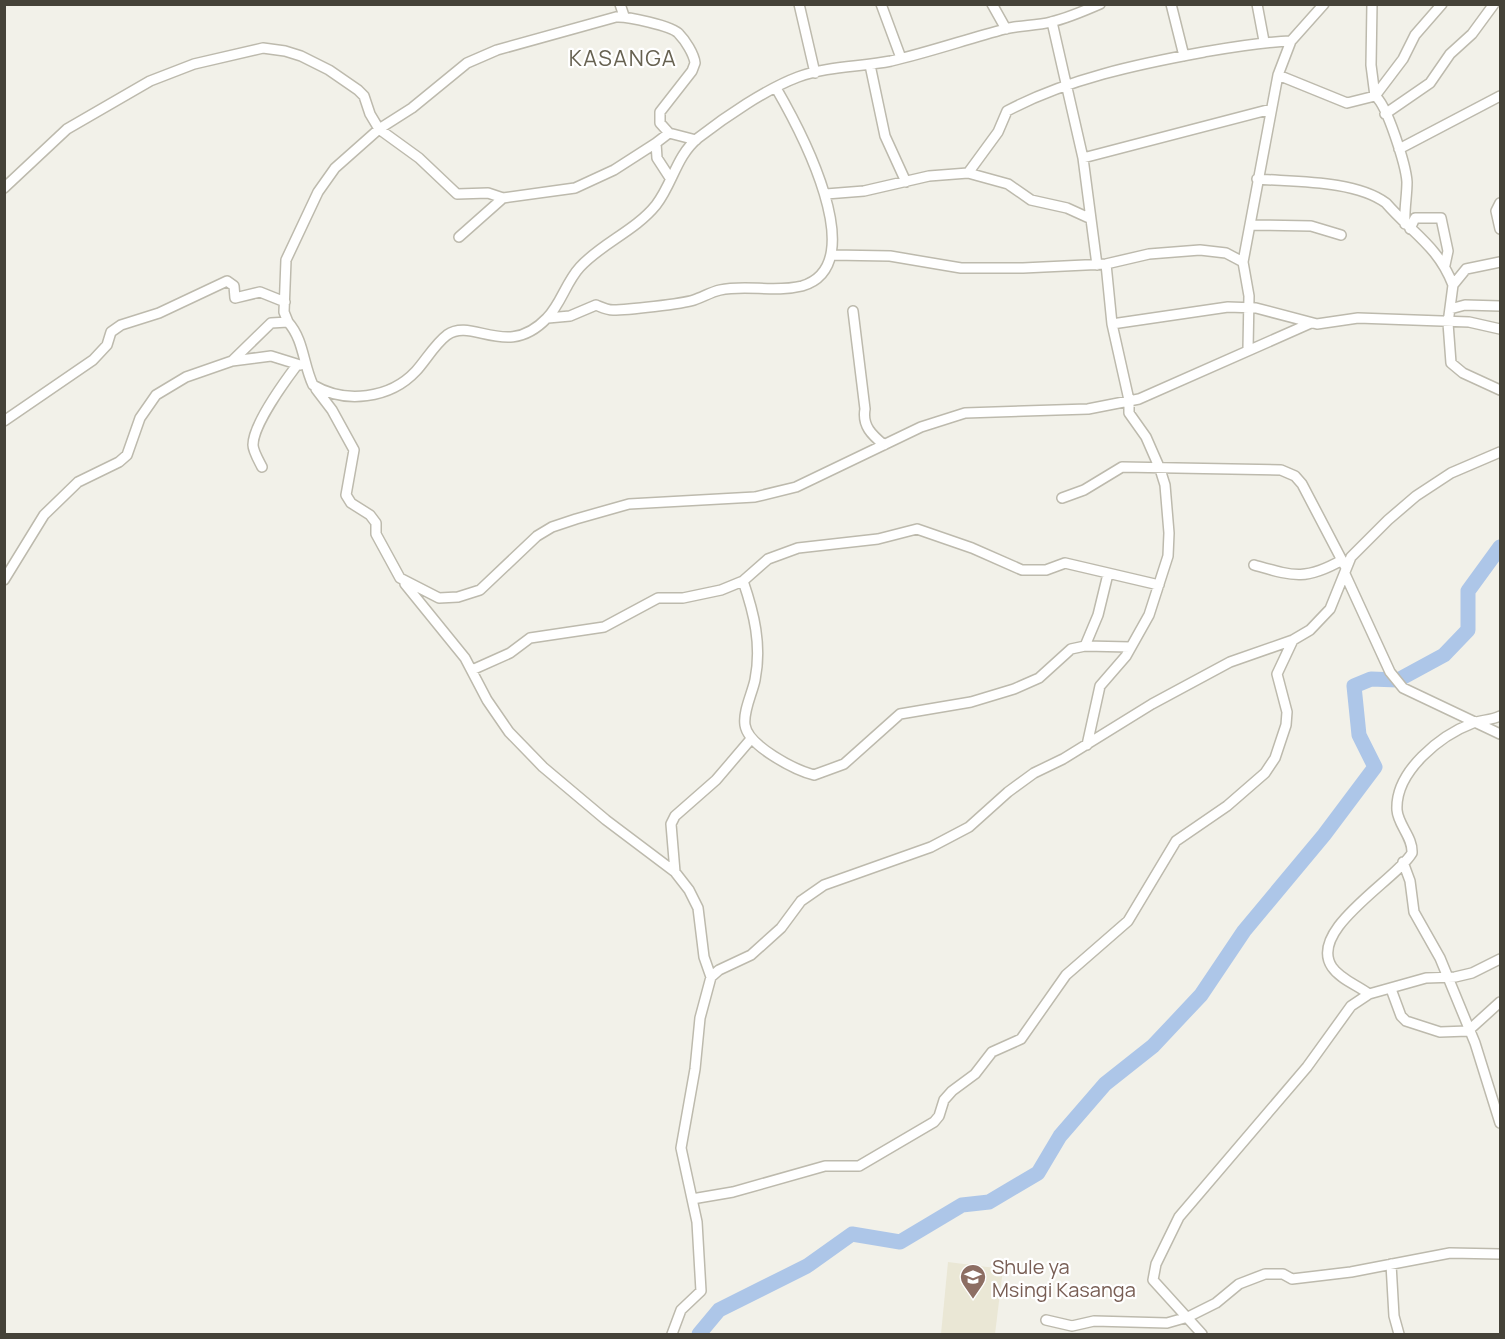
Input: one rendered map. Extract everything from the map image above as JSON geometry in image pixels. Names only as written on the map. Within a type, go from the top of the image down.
[{"type":"street","points":[[620,4],[624,16]]},
{"type":"street","points":[[799,4],[815,73]]},
{"type":"street","points":[[881,4],[901,58]]},
{"type":"street","points":[[992,4],[1006,29]]},
{"type":"street","points":[[312,385],[337,395],[358,396],[389,391],[414,373],[444,337],[455,330],[511,338],[525,335],[548,318],[577,269],[645,217],[667,191],[670,178],[681,155],[696,140],[776,88],[798,77],[901,58],[1006,29],[1052,22],[1100,4]]},
{"type":"street","points":[[1171,4],[1184,56]]},
{"type":"street","points":[[1257,4],[1264,42]]},
{"type":"street","points":[[1248,349],[1249,308],[1243,262],[1278,75],[1291,41],[1324,4]]},
{"type":"street","points":[[1372,4],[1371,65],[1375,96],[1385,114],[1399,150],[1406,178],[1407,226]]},
{"type":"street","points":[[1278,75],[1347,103],[1375,96],[1403,59],[1415,35],[1442,4]]},
{"type":"street","points":[[1385,114],[1430,83],[1450,54],[1472,34],[1494,4]]},
{"type":"street","points":[[696,140],[669,133],[660,123],[660,111],[692,71],[694,58],[679,33],[624,16],[540,36],[484,54],[466,63],[412,108],[379,129],[335,168],[318,192],[286,260],[284,312],[302,345],[301,365],[312,385],[332,410],[354,450],[346,495],[351,503],[370,514],[376,523],[376,534],[400,578],[472,669],[487,700],[509,732],[543,767],[606,820],[675,872],[698,908],[704,957],[711,977]]},
{"type":"street","points":[[1052,22],[1083,158],[1089,218],[1129,400],[1129,413],[1146,437],[1160,469],[1165,485],[1169,534],[1168,555],[1142,631],[1126,656],[1100,686],[1087,745]]},
{"type":"street","points":[[968,172],[998,132],[1007,111],[1066,84],[1184,56],[1264,42],[1291,41]]},
{"type":"street","points":[[4,188],[67,129],[150,81],[194,64],[263,48],[285,51],[329,70],[364,96],[370,114],[379,129],[419,158],[457,194],[488,193],[503,198],[575,188],[614,170],[669,133]]},
{"type":"street","points":[[870,64],[885,136],[906,182]]},
{"type":"street","points":[[548,318],[570,316],[596,305],[609,310],[692,301],[721,289],[768,291],[803,286],[820,276],[832,255],[825,194],[813,159],[776,88]]},
{"type":"street","points":[[1399,150],[1500,96]]},
{"type":"street","points":[[1083,158],[1271,110]]},
{"type":"street","points":[[656,143],[657,158],[670,178]]},
{"type":"street","points":[[825,194],[864,191],[968,172],[1008,184],[1031,200],[1067,208],[1089,218]]},
{"type":"street","points":[[1257,179],[1308,182],[1379,198],[1433,248],[1445,265],[1453,285],[1448,323],[1448,352],[1452,365],[1500,390]]},
{"type":"street","points":[[459,237],[503,198]]},
{"type":"street","points":[[1500,203],[1496,211],[1500,229]]},
{"type":"street","points":[[1405,212],[1414,218],[1440,218],[1448,251],[1445,265]]},
{"type":"street","points":[[1407,226],[1414,218]]},
{"type":"street","points":[[1250,225],[1311,226],[1341,235]]},
{"type":"street","points":[[832,255],[890,256],[961,268],[1101,265],[1149,254],[1191,250],[1226,253],[1243,262]]},
{"type":"street","points":[[1453,285],[1466,269],[1500,262]]},
{"type":"street","points":[[4,421],[93,360],[107,345],[111,332],[121,325],[159,314],[227,280],[234,286],[235,298],[260,292],[285,302]]},
{"type":"street","points":[[1450,309],[1465,305],[1500,306]]},
{"type":"street","points":[[1112,324],[1202,309],[1249,308],[1311,323],[1324,324],[1358,318],[1469,322],[1500,329]]},
{"type":"street","points":[[853,311],[865,409],[863,418],[870,432],[884,445]]},
{"type":"street","points":[[232,361],[271,323],[288,322]]},
{"type":"street","points":[[400,578],[439,598],[471,594],[486,585],[537,536],[552,527],[629,504],[755,497],[796,487],[921,427],[965,413],[1088,409],[1129,400],[1154,393],[1248,349],[1311,323]]},
{"type":"street","points":[[4,580],[44,515],[78,482],[119,462],[127,454],[140,418],[156,395],[186,377],[232,361],[271,356],[301,365]]},
{"type":"street","points":[[262,467],[253,445],[256,434],[270,403],[301,365]]},
{"type":"street","points":[[672,1335],[681,1310],[701,1291],[702,1272],[692,1199],[681,1148],[692,1088],[700,1018],[711,977],[719,970],[751,955],[782,928],[801,901],[824,885],[931,847],[960,832],[1034,773],[1087,745],[1204,674],[1293,640],[1310,630],[1324,617],[1338,592],[1344,568],[1356,550],[1416,496],[1459,469],[1500,452]]},
{"type":"street","points":[[1062,498],[1081,492],[1122,467],[1160,469],[1252,467],[1288,472],[1302,484],[1344,568],[1390,672],[1403,688],[1500,734]]},
{"type":"street","points":[[472,669],[510,653],[530,638],[604,627],[635,608],[658,598],[701,595],[743,581],[768,559],[798,548],[878,539],[917,529],[972,548],[1022,570],[1046,570],[1065,563],[1159,585]]},
{"type":"street","points":[[1254,565],[1292,575],[1344,568]]},
{"type":"street","points":[[1085,646],[1100,609],[1108,574]]},
{"type":"street","points":[[743,581],[755,614],[758,663],[745,724],[751,739],[802,772],[814,775],[844,764],[900,714],[971,702],[1014,689],[1039,678],[1071,649],[1085,646],[1130,647]]},
{"type":"street","points":[[692,1199],[733,1192],[825,1166],[859,1166],[934,1122],[939,1116],[944,1100],[952,1091],[975,1074],[992,1052],[1021,1040],[1066,975],[1128,921],[1163,859],[1176,841],[1227,806],[1265,773],[1275,758],[1286,725],[1287,712],[1277,674],[1293,640]]},
{"type":"street","points":[[1369,994],[1343,978],[1332,967],[1328,959],[1328,944],[1341,923],[1410,857],[1413,848],[1397,811],[1400,789],[1414,765],[1451,735],[1473,723],[1500,716]]},
{"type":"street","points":[[675,872],[671,824],[675,816],[716,780],[751,739]]},
{"type":"street","points":[[1403,862],[1410,881],[1414,912],[1434,943],[1487,1077],[1500,1120]]},
{"type":"street","points":[[1202,1335],[1153,1280],[1156,1264],[1179,1217],[1307,1067],[1336,1023],[1351,1006],[1369,994],[1426,978],[1472,973],[1500,959]]},
{"type":"street","points":[[1391,989],[1401,1016],[1406,1021],[1440,1032],[1468,1031],[1500,1002]]},
{"type":"street","points":[[1046,1320],[1078,1326],[1094,1321],[1167,1323],[1188,1317],[1222,1300],[1239,1284],[1265,1274],[1283,1274],[1292,1279],[1351,1272],[1450,1253],[1500,1254]]},
{"type":"street","points":[[1391,1264],[1394,1317],[1399,1335]]},
{"type":"shaded area","points":[[948,1262],[1003,1269],[995,1334],[941,1334]]},
{"type":"waterway","points":[[699,1334],[719,1310],[807,1266],[852,1234],[900,1242],[962,1205],[989,1202],[1038,1173],[1060,1136],[1105,1084],[1153,1046],[1201,995],[1244,931],[1324,835],[1375,767],[1359,735],[1354,686],[1371,679],[1398,680],[1444,655],[1468,630],[1468,591],[1500,547]]},
{"type":"place","name":"Shule ya Msingi Kasanga","points":[[973,1300]]},
{"type":"district","name":"KASANGA","points":[[623,58]]}]
